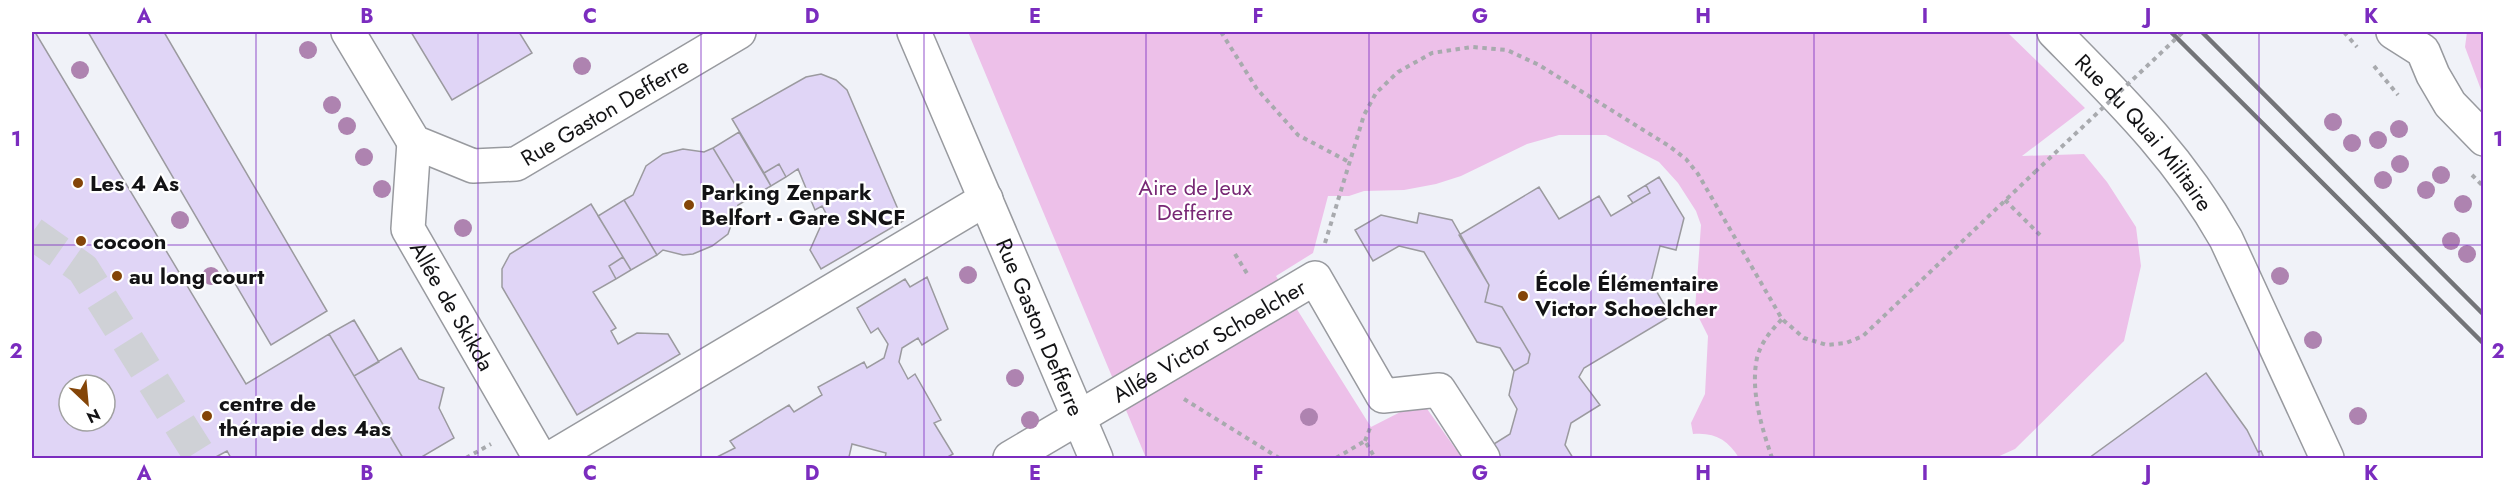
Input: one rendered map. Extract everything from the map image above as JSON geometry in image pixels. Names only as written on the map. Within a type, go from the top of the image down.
[{"type":"street","points":[[348,32],[414,142]]},
{"type":"street","name":"Rue Gaston Defferre","points":[[414,142],[472,166],[516,164],[740,32]]},
{"type":"street","name":"Rue Gaston Defferre","points":[[914,32],[1096,459]]},
{"type":"street","name":"Rue du Quai Militaire","points":[[2054,32],[2166,150],[2209,208],[2226,239],[2327,459]]},
{"type":"street","points":[[2393,32],[2422,41],[2433,75],[2450,104],[2484,139]]},
{"type":"street","name":"Allée de Skikda","points":[[414,142],[408,229],[540,459]]},
{"type":"street","points":[[551,459],[986,199]]},
{"type":"street","points":[[1315,278],[1383,396],[1439,390],[1483,459]]},
{"type":"street","name":"Allée Victor Schoelcher","points":[[1010,459],[1315,278]]},
{"type":"path","points":[[1221,32],[1257,89],[1298,135],[1349,162]]},
{"type":"path","points":[[1315,278],[1364,115],[1376,93],[1398,72],[1432,53],[1472,47],[1507,50],[1539,65],[1686,159],[1698,174],[1782,319],[1804,338],[1827,345],[1846,343],[1863,336],[2183,32]]},
{"type":"path","points":[[2005,200],[2041,236]]},
{"type":"path","points":[[1772,459],[1762,426],[1757,394],[1757,359],[1768,334],[1782,319]]},
{"type":"path","points":[[1148,377],[1279,459]]},
{"type":"path","points":[[1336,459],[1365,441],[1371,427]]},
{"type":"path","points":[[1365,441],[1374,459]]},
{"type":"green space","name":"Aire de Jeux Defferre","points":[[968,32],[2007,32],[2085,108],[2022,156],[2084,154],[2107,182],[2136,227],[2141,266],[2124,341],[2015,449],[1995,458],[1739,458],[1720,438],[1708,434],[1693,434],[1691,423],[1705,394],[1708,336],[1695,310],[1701,225],[1696,211],[1678,183],[1659,162],[1606,135],[1559,135],[1527,144],[1461,176],[1436,184],[1404,190],[1364,191],[1349,196],[1328,196],[1313,253],[1276,276],[1371,427],[1418,403],[1425,406],[1455,448],[1468,458],[1146,458]]},
{"type":"green space","points":[[2467,32],[2483,32],[2483,95],[2465,47]]},
{"type":"building","name":"Les 4 As","points":[[32,32],[35,32],[246,384],[329,334],[403,458],[231,458],[227,451],[214,458],[32,458]]},
{"type":"building","points":[[88,32],[164,32],[327,311],[271,345]]},
{"type":"building","points":[[411,32],[519,32],[532,53],[452,100]]},
{"type":"building","points":[[821,74],[836,80],[847,90],[903,221],[821,269],[810,250],[822,223],[829,219],[822,206],[815,210],[798,169],[786,177],[779,164],[764,173],[732,119],[806,77]]},
{"type":"building","points":[[739,132],[771,186],[745,201],[713,148]]},
{"type":"building","points":[[713,148],[745,201],[738,205],[728,234],[712,246],[693,254],[683,255],[663,250],[657,255],[624,200],[633,195],[646,166],[663,154],[683,149],[704,152]]},
{"type":"building","points":[[779,164],[786,177],[771,186],[764,173]]},
{"type":"building","points":[[1659,177],[1684,218],[1676,250],[1660,246],[1651,282],[1671,316],[1584,368],[1579,377],[1600,405],[1571,423],[1565,445],[1573,458],[1495,458],[1489,447],[1510,434],[1517,409],[1509,395],[1514,371],[1528,363],[1530,354],[1502,307],[1485,302],[1489,285],[1459,235],[1539,187],[1559,219],[1599,196],[1611,216],[1650,193],[1646,185]]},
{"type":"building","points":[[1646,185],[1650,193],[1633,203],[1628,196]]},
{"type":"building","points":[[624,200],[657,255],[631,270],[598,216]]},
{"type":"building","points":[[591,204],[623,257],[609,266],[616,279],[593,292],[616,328],[611,331],[618,344],[637,333],[668,334],[680,354],[577,415],[502,287],[502,269],[510,254]]},
{"type":"building","points":[[1419,213],[1452,220],[1489,285],[1485,302],[1502,307],[1530,354],[1528,363],[1514,371],[1500,348],[1477,342],[1424,252],[1399,246],[1373,261],[1355,230],[1381,215],[1417,223]]},
{"type":"building","points":[[623,257],[631,270],[616,279],[609,266]]},
{"type":"building","points":[[927,277],[948,329],[922,345],[918,338],[902,348],[899,362],[908,379],[915,374],[941,420],[934,423],[953,454],[946,458],[885,458],[886,453],[852,444],[849,457],[846,458],[715,458],[735,448],[730,441],[789,405],[794,412],[822,395],[818,387],[864,362],[867,368],[884,358],[888,344],[878,328],[871,333],[857,308],[905,279],[910,287]]},
{"type":"building","points":[[354,320],[379,362],[354,376],[329,334]]},
{"type":"building","points":[[401,348],[419,379],[444,388],[439,408],[454,438],[420,458],[403,458],[354,376]]},
{"type":"building","points":[[2206,373],[2264,458],[2089,458]]},
{"type":"tunnel","points":[[32,233],[83,269],[201,458]]},
{"type":"railway","points":[[2171,32],[2484,344]]},
{"type":"railway","points":[[2202,32],[2484,315]]},
{"type":"place","name":"Les 4 As","points":[[78,183]]},
{"type":"place","name":"Parking Zenpark Belfort - Gare SNCF","points":[[689,205]]},
{"type":"place","name":"cocoon","points":[[81,241]]},
{"type":"place","name":"au long court","points":[[117,276]]},
{"type":"place","name":"École Élémentaire Victor Schoelcher","points":[[1523,296]]},
{"type":"place","name":"centre de thérapie des 4as","points":[[207,416]]}]
